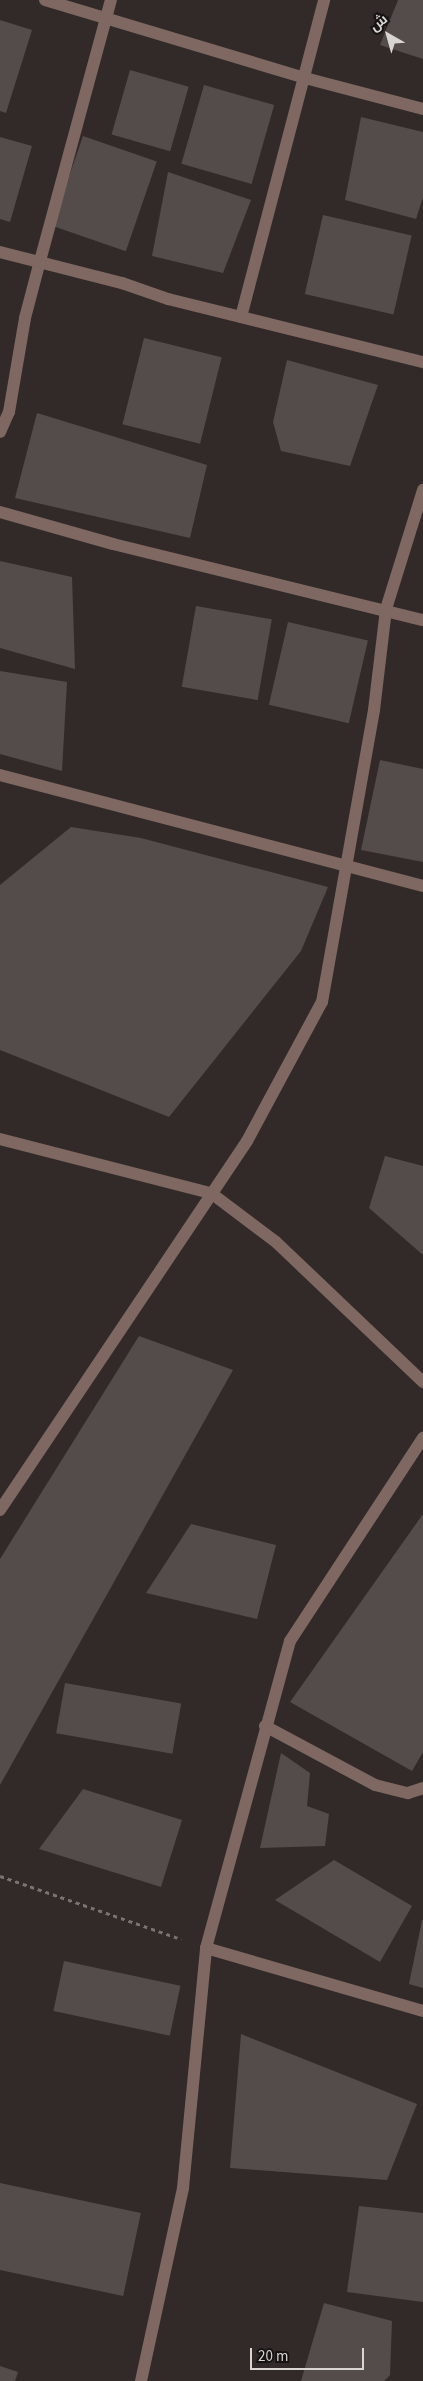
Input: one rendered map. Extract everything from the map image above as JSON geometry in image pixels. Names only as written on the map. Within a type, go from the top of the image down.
[{"type":"street","points":[[45,0],[107,17],[305,78],[423,109]]},
{"type":"street","points":[[0,432],[9,412],[25,318],[111,0]]},
{"type":"street","points":[[241,317],[324,0]]},
{"type":"street","points":[[0,252],[40,261],[241,317],[423,362]]},
{"type":"street","points":[[0,1510],[247,1141],[322,1002],[344,864],[374,710],[386,609],[423,490]]},
{"type":"street","points":[[0,512],[113,544],[386,609],[423,620]]},
{"type":"street","points":[[0,775],[423,886]]},
{"type":"street","points":[[0,1139],[211,1193],[276,1242],[423,1382]]},
{"type":"street","points":[[141,2381],[183,2188],[206,1948],[265,1726],[290,1641],[423,1438]]},
{"type":"street","points":[[265,1726],[375,1785],[408,1793],[423,1788]]},
{"type":"street","points":[[206,1948],[423,2011]]},
{"type":"path","points":[[0,1876],[206,1948]]},
{"type":"building","points":[[398,0],[423,0],[423,59],[380,45]]},
{"type":"building","points":[[0,20],[32,30],[6,113],[0,111]]},
{"type":"building","points":[[130,70],[189,87],[170,151],[112,134]]},
{"type":"building","points":[[204,85],[274,105],[252,184],[181,164]]},
{"type":"building","points":[[361,117],[423,132],[423,197],[416,219],[345,200]]},
{"type":"building","points":[[83,136],[157,161],[126,251],[52,226]]},
{"type":"building","points":[[0,137],[32,146],[10,222],[0,219]]},
{"type":"building","points":[[168,172],[251,200],[223,273],[152,256]]},
{"type":"building","points":[[323,215],[412,235],[393,314],[305,294]]},
{"type":"building","points":[[144,338],[222,357],[200,444],[122,424]]},
{"type":"building","points":[[287,360],[378,385],[350,466],[281,451],[273,422]]},
{"type":"building","points":[[37,413],[207,465],[190,538],[15,498]]},
{"type":"building","points":[[0,561],[72,577],[75,669],[0,648]]},
{"type":"building","points":[[196,606],[272,619],[258,700],[182,687]]},
{"type":"building","points":[[288,622],[368,640],[349,723],[269,705]]},
{"type":"building","points":[[0,671],[67,682],[62,771],[0,754]]},
{"type":"building","points":[[380,760],[423,769],[423,862],[361,850]]},
{"type":"building","points":[[71,827],[141,838],[328,887],[301,951],[169,1117],[0,1050],[0,885]]},
{"type":"building","points":[[385,1156],[423,1166],[423,1255],[369,1208]]},
{"type":"building","points":[[139,1336],[233,1370],[0,1785],[0,1559]]},
{"type":"building","points":[[423,1514],[423,1752],[412,1771],[290,1702]]},
{"type":"building","points":[[191,1524],[276,1545],[257,1619],[146,1593]]},
{"type":"building","points":[[65,1683],[181,1703],[172,1754],[56,1733]]},
{"type":"building","points":[[281,1753],[310,1773],[307,1806],[329,1814],[325,1846],[260,1848]]},
{"type":"building","points":[[83,1789],[182,1820],[161,1887],[39,1849]]},
{"type":"building","points":[[334,1860],[412,1906],[380,1962],[275,1900]]},
{"type":"building","points":[[423,1920],[423,1988],[409,1984]]},
{"type":"building","points":[[64,1961],[180,1986],[170,2036],[53,2011]]},
{"type":"building","points":[[241,2034],[417,2104],[387,2180],[230,2168]]},
{"type":"building","points":[[0,2183],[141,2213],[123,2296],[0,2270]]},
{"type":"building","points":[[359,2206],[423,2213],[423,2302],[347,2292]]},
{"type":"building","points":[[324,2303],[392,2321],[390,2375],[384,2381],[301,2381]]},
{"type":"building","points":[[0,2366],[18,2372],[15,2381],[0,2381]]}]
